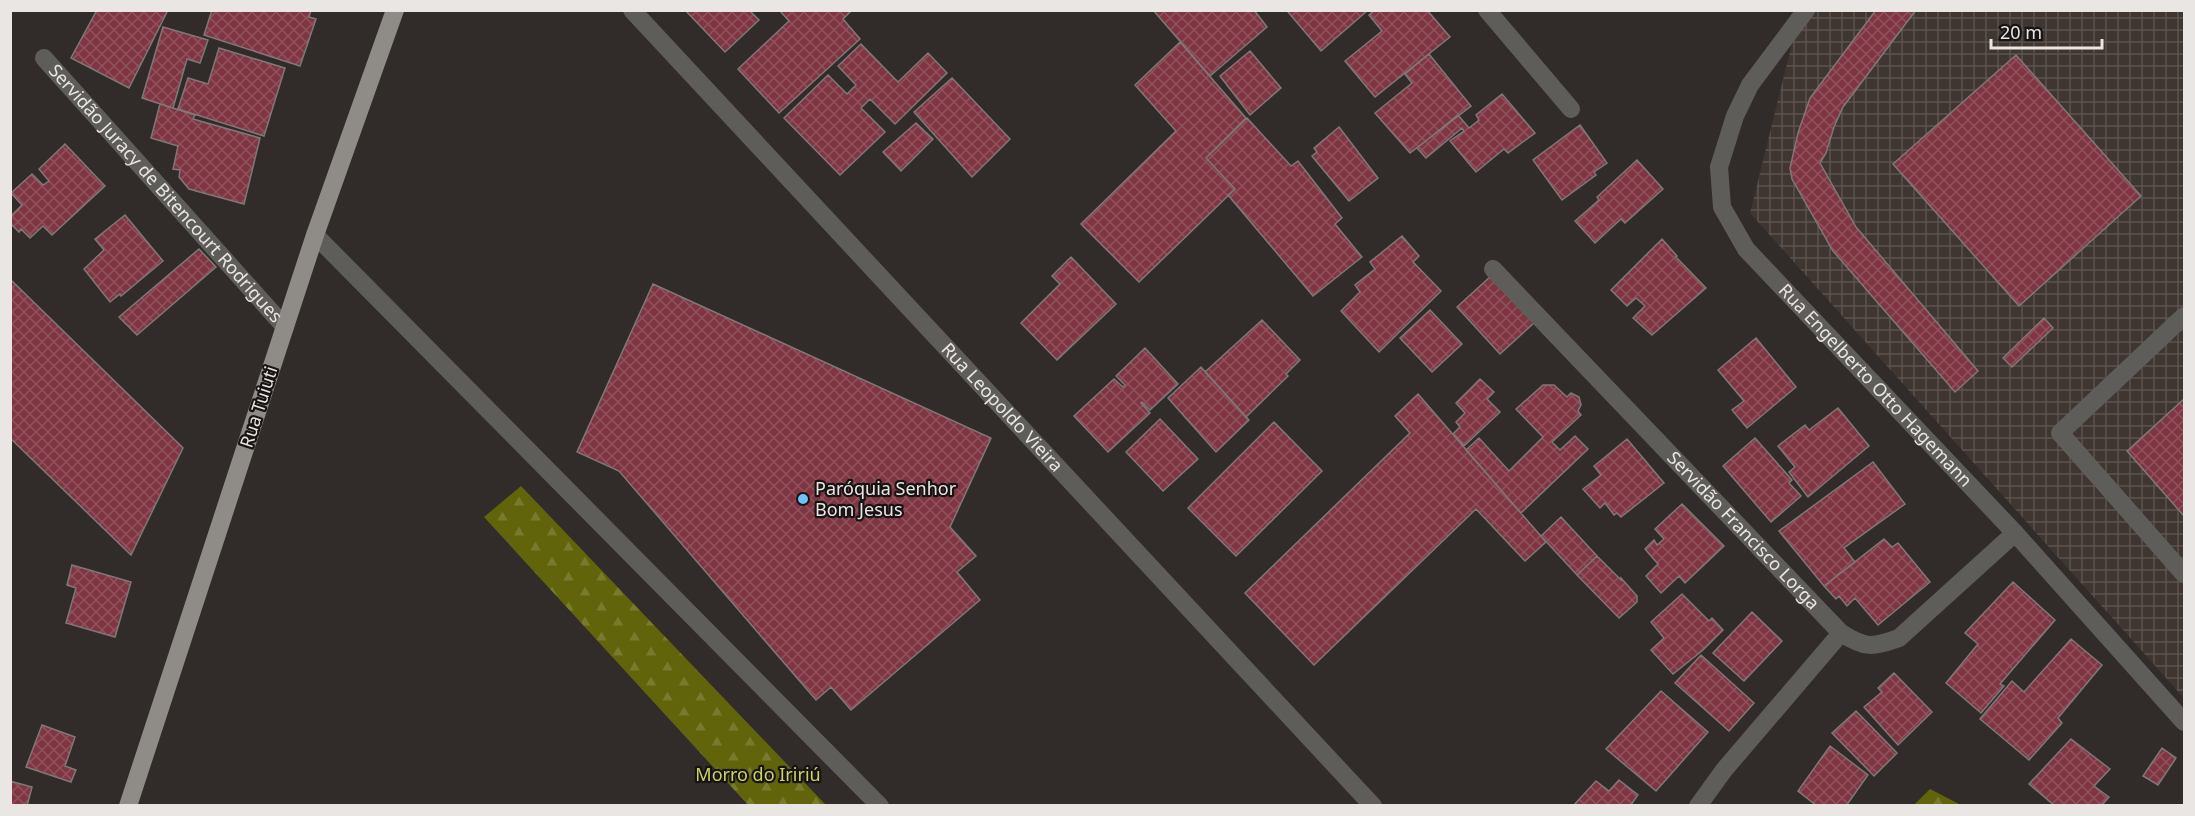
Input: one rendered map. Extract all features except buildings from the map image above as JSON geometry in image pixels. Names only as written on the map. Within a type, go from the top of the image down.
[{"type":"main road","name":"Rua Tuiuti","points":[[128,806],[315,236],[395,10]]},
{"type":"street","name":"Rua Leopoldo Vieira","points":[[632,10],[1373,806]]},
{"type":"street","points":[[1487,10],[1571,109]]},
{"type":"street","name":"Rua Engelberto Otto Hagemann","points":[[1806,10],[1750,86],[1735,116],[1719,167],[1722,207],[1746,249],[2015,533],[2184,722]]},
{"type":"street","name":"Servidão Juracy de Bitencourt Rodrigues","points":[[44,58],[285,327]]},
{"type":"street","points":[[315,236],[880,806]]},
{"type":"street","name":"Servidão Francisco Lorga","points":[[1493,270],[1841,633],[1859,644],[1879,645],[1899,638],[2015,533]]},
{"type":"street","points":[[2184,316],[2060,433],[2184,574]]},
{"type":"street","points":[[1698,806],[1724,770],[1841,633]]},
{"type":"shaded area","points":[[1800,11],[2184,11],[2184,698],[1750,213]]},
{"type":"green space","name":"Morro do Iririú","points":[[521,486],[826,805],[748,805],[484,517]]},
{"type":"green space","points":[[1930,789],[1961,805],[1914,805]]},
{"type":"place","name":"Paróquia Senhor Bom Jesus","points":[[803,499]]}]
